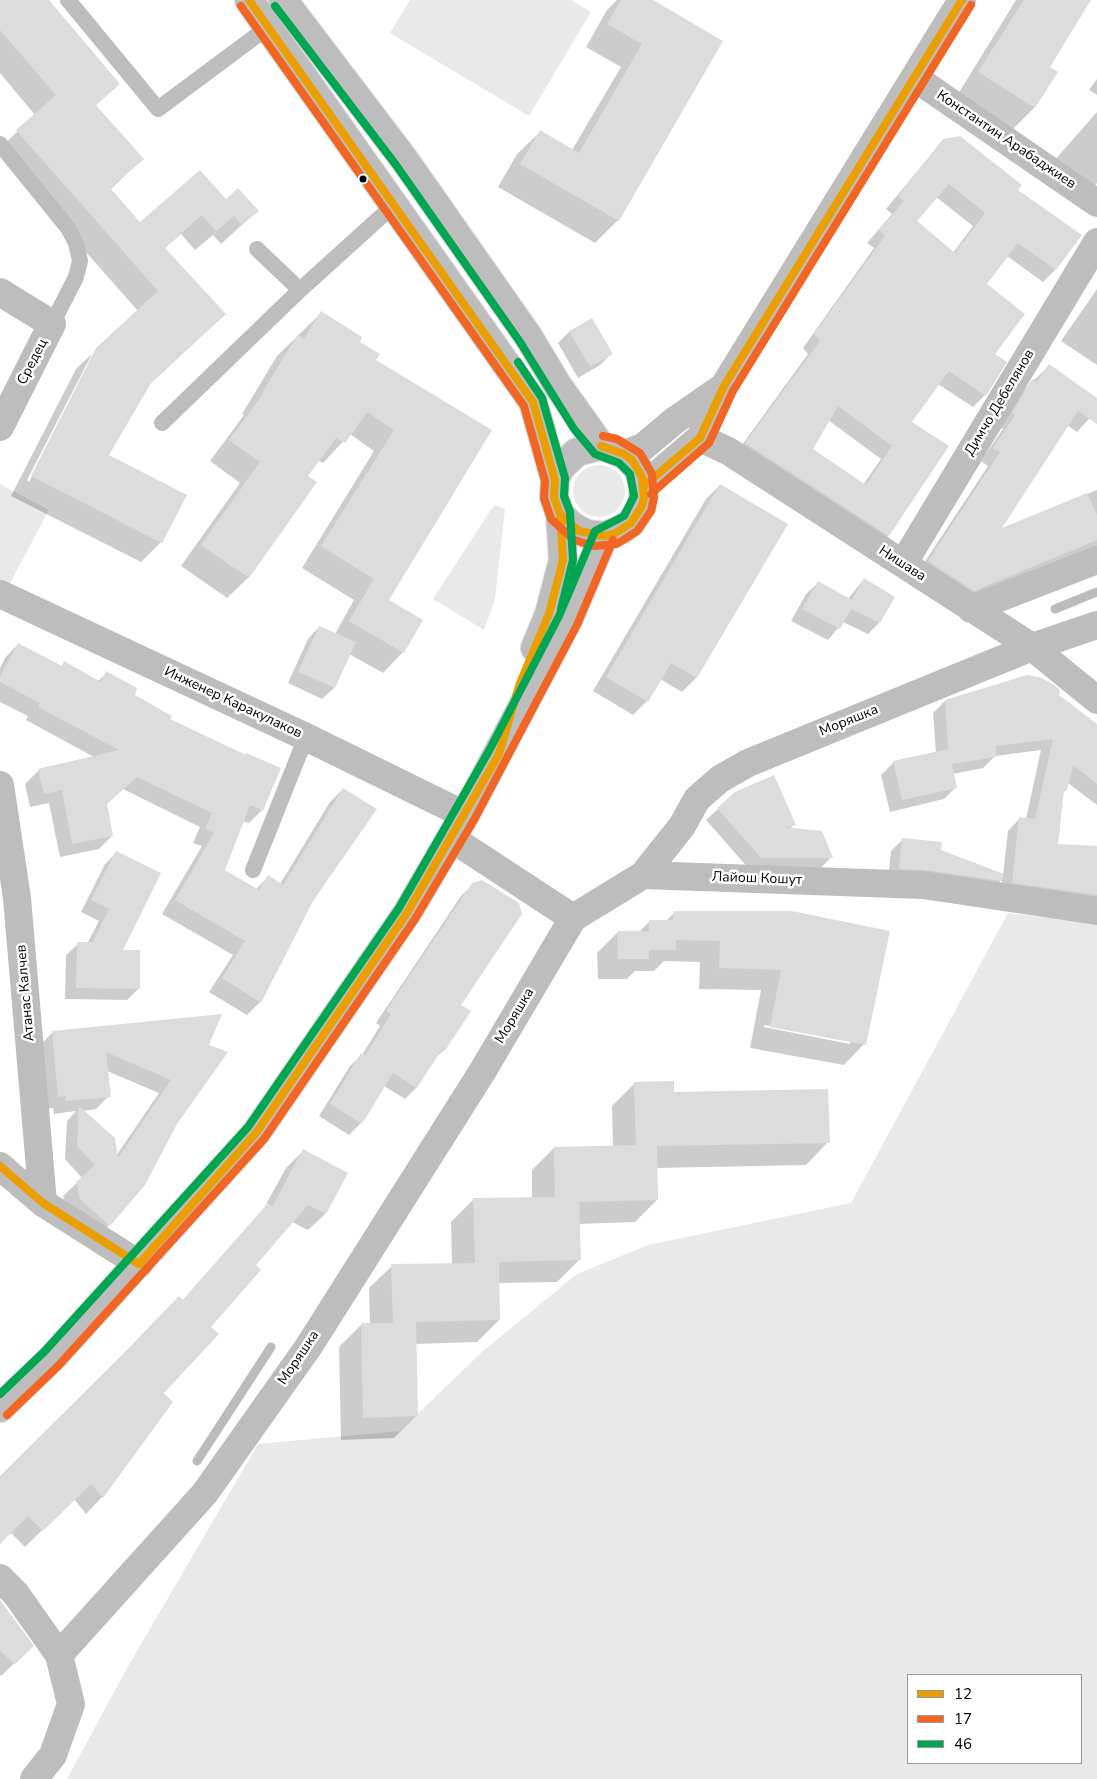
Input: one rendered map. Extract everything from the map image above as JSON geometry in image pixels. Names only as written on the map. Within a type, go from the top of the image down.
[{"type":"street","points":[[249,0],[395,204],[533,402],[555,480],[554,497],[560,514],[563,560],[549,614],[520,683],[499,754]]},
{"type":"street","points":[[283,0],[404,159],[528,336],[558,386],[612,450],[638,468],[644,486],[644,497],[637,516],[622,529],[604,536],[587,534],[579,531],[560,514]]},
{"type":"street","points":[[644,486],[700,438],[724,386],[962,0]]},
{"type":"street","name":"Константин Арабаджиев","points":[[915,78],[1097,203]]},
{"type":"street","name":"Димчо Дебелянов","points":[[902,564],[1097,242]]},
{"type":"street","name":"Средец","points":[[0,292],[52,324],[0,427]]},
{"type":"street","points":[[555,480],[560,468],[568,459],[589,447],[612,450],[643,447],[674,421],[724,386]]},
{"type":"street","name":"Нишава","points":[[700,438],[728,451],[1032,647],[1097,700]]},
{"type":"street","points":[[0,1408],[52,1358],[256,1133],[407,913],[458,826],[499,754],[568,620],[604,536]]},
{"type":"street","points":[[972,609],[1097,560]]},
{"type":"street","name":"Инженер Каракулаков","points":[[0,594],[306,737],[458,826]]},
{"type":"street","name":"Моряшка","points":[[643,875],[668,846],[697,800],[720,779],[748,763],[1032,647],[1097,625]]},
{"type":"street","name":"Атанас Калчев","points":[[0,785],[17,898],[43,1202]]},
{"type":"street","points":[[458,826],[573,918],[643,875]]},
{"type":"street","name":"Лайош Кошут","points":[[643,875],[923,885],[1097,910]]},
{"type":"street","name":"Моряшка","points":[[59,1655],[205,1493],[309,1346],[482,1072],[573,918]]},
{"type":"street","points":[[0,1166],[43,1202],[139,1264]]},
{"type":"street","points":[[0,1578],[16,1594],[59,1655],[71,1704],[53,1755],[34,1779]]},
{"type":"lane","points":[[68,0],[158,109],[268,27]]},
{"type":"lane","points":[[0,144],[68,228],[76,244],[80,261],[76,277],[52,324]]},
{"type":"lane","points":[[162,423],[300,290],[395,204]]},
{"type":"lane","points":[[257,249],[300,290]]},
{"type":"lane","points":[[253,870],[306,737]]},
{"type":"shaded area","points":[[410,0],[571,0],[591,12],[529,116],[390,33]]},
{"type":"shaded area","points":[[599,465],[609,467],[617,473],[623,481],[625,491],[623,501],[617,509],[609,515],[599,517],[589,515],[581,509],[575,501],[573,491],[575,481],[581,473],[589,467]]},
{"type":"shaded area","points":[[0,484],[49,510],[9,585],[0,580]]},
{"type":"shaded area","points":[[494,505],[505,509],[495,599],[484,630],[433,599]]},
{"type":"shaded area","points":[[1008,913],[1097,924],[1097,1779],[67,1779],[127,1668],[258,1444],[400,1431],[483,1351],[577,1274],[648,1245],[851,1203]]},
{"type":"building","points":[[0,0],[49,0],[120,84],[96,105],[144,159],[110,188],[140,222],[200,170],[226,199],[238,188],[259,211],[242,225],[234,216],[216,231],[202,215],[165,248],[226,314],[151,383],[109,455],[187,495],[162,543],[31,476],[96,348],[158,291],[16,130],[56,95],[0,30]]},
{"type":"building","points":[[621,0],[653,0],[723,41],[619,221],[520,164],[540,130],[579,153],[642,44],[607,24]]},
{"type":"building","points":[[1024,0],[1091,0],[1050,67],[1058,72],[1035,108],[978,72]]},
{"type":"building","points":[[960,136],[1022,185],[1018,190],[1082,235],[1056,270],[1018,243],[987,284],[1025,314],[995,354],[1007,362],[986,396],[949,371],[912,422],[949,446],[889,536],[745,443],[820,341],[814,334],[885,236],[879,230],[904,201],[898,196],[943,139]],"holes":[[[949,184],[985,213],[955,253],[917,221]],[[838,406],[892,446],[866,485],[813,449]]]},
{"type":"building","points":[[321,311],[362,337],[360,342],[380,354],[376,360],[492,430],[389,600],[423,620],[404,653],[349,621],[374,579],[321,546],[394,430],[367,412],[345,443],[336,438],[308,476],[317,482],[249,578],[201,545],[260,462],[229,440],[263,394],[298,334],[304,339]]},
{"type":"building","points":[[592,318],[613,354],[590,367],[569,331]]},
{"type":"building","points":[[1049,364],[1097,398],[1097,424],[1078,411],[1002,528],[1087,493],[1097,515],[1097,540],[974,591],[928,561],[1000,452],[993,448],[1015,415],[1012,413],[1032,379],[1036,382]]},
{"type":"building","points":[[720,484],[788,524],[697,678],[671,663],[648,702],[606,677]]},
{"type":"building","points":[[864,578],[895,597],[880,623],[851,609],[840,629],[802,609],[818,581],[852,600]]},
{"type":"building","points":[[319,626],[356,642],[335,688],[298,672]]},
{"type":"building","points":[[18,643],[62,666],[64,661],[101,682],[106,671],[137,688],[135,695],[172,716],[170,719],[246,755],[246,753],[281,768],[263,811],[250,805],[225,870],[259,890],[268,875],[283,885],[343,788],[377,809],[313,901],[261,1003],[222,978],[245,941],[175,900],[214,833],[205,829],[212,813],[137,777],[107,804],[113,836],[72,844],[62,790],[44,794],[38,769],[119,750],[38,707],[40,703],[0,682],[0,677]]},
{"type":"building","points":[[1027,675],[1039,677],[1053,684],[1060,690],[1059,695],[1097,724],[1097,784],[1073,765],[1067,790],[1064,790],[1058,844],[1097,846],[1097,895],[1012,883],[1019,817],[1035,819],[1053,739],[996,746],[996,757],[952,764],[957,788],[902,800],[893,761],[948,749],[945,700]]},
{"type":"building","points":[[774,775],[796,825],[784,827],[822,831],[833,858],[761,858],[717,808],[735,792]]},
{"type":"building","points":[[902,838],[942,842],[941,850],[1004,874],[1002,881],[925,870],[899,869]]},
{"type":"building","points":[[116,851],[161,873],[123,950],[140,950],[140,989],[76,988],[77,942],[93,942],[109,909],[91,900]]},
{"type":"building","points":[[482,880],[519,903],[522,914],[461,1005],[471,1011],[445,1051],[442,1049],[417,1088],[393,1073],[362,1124],[330,1104],[361,1053],[365,1056],[391,1014],[386,1011],[472,883]]},
{"type":"building","points":[[674,911],[792,911],[890,931],[866,1045],[770,1027],[781,970],[719,968],[720,941],[676,940],[676,950],[649,950],[649,959],[618,959],[617,931],[649,931],[649,920],[673,920]]},
{"type":"building","points":[[222,1014],[209,1045],[228,1052],[177,1124],[145,1185],[110,1226],[80,1199],[76,1182],[95,1165],[77,1146],[79,1106],[115,1138],[118,1158],[171,1080],[106,1052],[111,1097],[66,1101],[66,1096],[58,1097],[52,1031]]},
{"type":"building","points":[[674,1081],[674,1092],[828,1089],[830,1143],[657,1146],[658,1200],[579,1202],[581,1260],[499,1262],[500,1320],[416,1322],[418,1416],[363,1418],[361,1323],[393,1323],[391,1264],[475,1263],[473,1198],[555,1197],[554,1147],[636,1145],[634,1082]]},
{"type":"building","points":[[303,1149],[348,1173],[326,1214],[308,1205],[256,1265],[261,1270],[211,1327],[219,1334],[164,1393],[173,1402],[103,1498],[91,1484],[43,1531],[28,1516],[0,1544],[0,1476],[179,1296],[183,1300],[268,1203],[272,1207]]},
{"type":"building","points":[[0,1600],[34,1646],[15,1664],[0,1651]]},
{"type":"waterway","points":[[1055,609],[1097,592]]},
{"type":"waterway","points":[[197,1461],[271,1347]]},
{"type":"transit line","name":"12","points":[[139,1264],[256,1133],[407,913],[499,754],[520,683],[549,614],[563,560],[560,514],[554,497],[555,480],[533,402],[249,0]]},
{"type":"transit line","name":"12","points":[[644,486],[700,438],[724,386],[962,0]]},
{"type":"transit line","name":"17","points":[[651,494],[709,443],[733,391],[971,5]]},
{"type":"transit line","name":"17","points":[[241,6],[524,406],[545,481],[544,498],[551,519],[574,540],[594,546],[617,544],[637,531],[651,511],[654,498],[652,474],[640,453],[617,439],[603,436]]},
{"type":"transit line","name":"46","points":[[0,1394],[45,1351],[248,1127],[399,908],[490,749],[559,616],[595,531],[624,516],[634,496],[630,474],[619,463],[595,454],[574,429],[520,342],[396,165],[275,6]]},
{"type":"transit line","name":"46","points":[[518,362],[542,398],[565,478],[564,496],[570,512],[573,560],[561,609]]},
{"type":"transit line","name":"12","points":[[555,481],[554,497],[560,514],[579,531],[604,536],[614,534],[631,523],[642,506],[644,497],[642,477],[632,460],[624,454],[601,446]]},
{"type":"transit line","name":"17","points":[[7,1415],[59,1365],[264,1139],[415,919],[474,820],[577,625],[613,540]]},
{"type":"transit line","name":"12","points":[[0,1166],[43,1203],[139,1264]]}]
